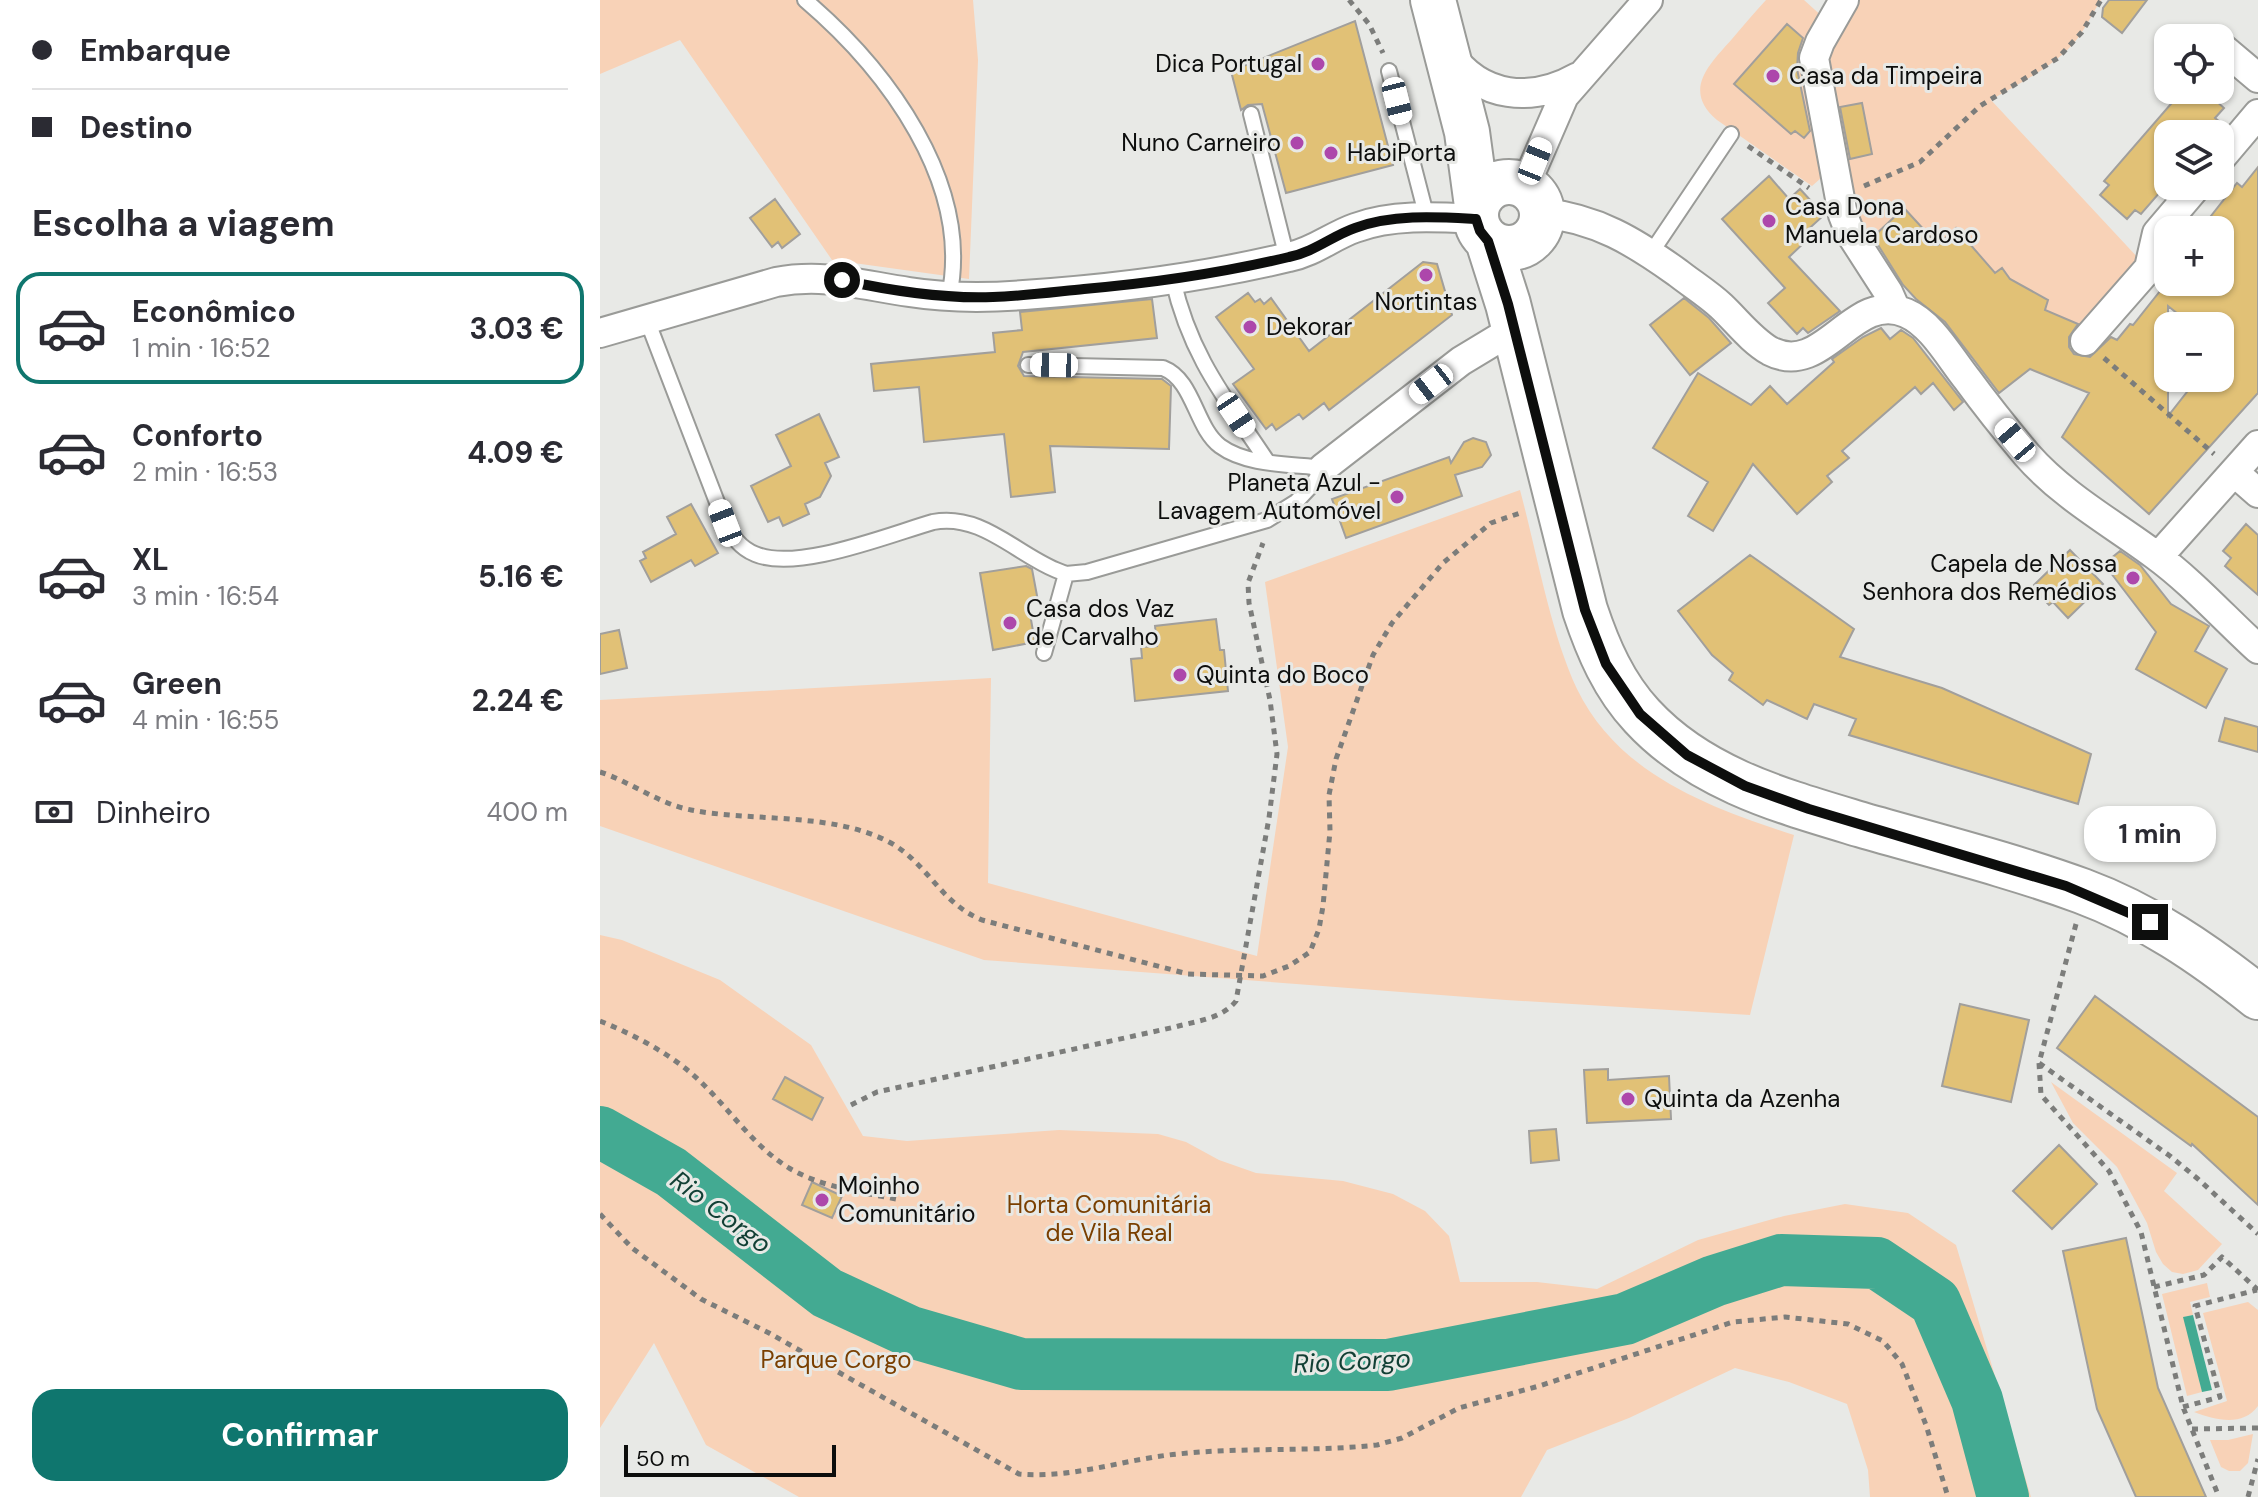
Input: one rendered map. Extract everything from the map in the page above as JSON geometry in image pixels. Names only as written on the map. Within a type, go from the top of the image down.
[{"type":"main road","points":[[1433,0],[1467,132],[1504,213],[1511,317],[1582,601],[1606,664],[1640,714],[1670,743],[1723,776],[1765,794],[2085,892],[2174,936],[2258,997]]},
{"type":"street","points":[[1504,213],[1564,96],[1648,0]]},
{"type":"street","points":[[1844,0],[1814,58],[1840,204],[1850,233],[1896,310]]},
{"type":"street","points":[[1445,46],[1457,64],[1494,89],[1537,93],[1579,77]]},
{"type":"street","points":[[2234,58],[2258,78]]},
{"type":"street","points":[[2234,142],[2258,114]]},
{"type":"street","points":[[2085,341],[2149,268],[2157,233],[2185,200]]},
{"type":"street","points":[[600,333],[776,282],[801,278],[842,280],[949,297],[1026,295],[1173,280],[1287,258],[1319,247],[1358,226],[1379,221],[1504,213],[1567,215],[1623,235],[1651,253],[1713,300],[1758,343],[1777,354],[1805,355],[1864,315],[1884,309],[1909,314],[1923,324],[2041,469],[2071,496],[2158,557],[2258,649]]},
{"type":"street","points":[[1323,468],[1461,361],[1511,317]]},
{"type":"street","points":[[2158,557],[2258,445]]},
{"type":"street","points":[[2234,472],[2258,493]]},
{"type":"lane","points":[[805,0],[866,60],[911,124],[931,163],[952,226],[954,273],[949,297]]},
{"type":"lane","points":[[1389,71],[1427,218]]},
{"type":"lane","points":[[1251,114],[1287,258]]},
{"type":"lane","points":[[1651,253],[1731,134]]},
{"type":"lane","points":[[1173,280],[1186,328],[1197,354],[1267,461]]},
{"type":"lane","points":[[647,320],[725,523],[743,548],[755,555],[790,559],[823,554],[933,522],[963,522],[982,528],[1066,574],[1087,572],[1258,523],[1287,510],[1313,484],[1323,468],[1247,457],[1221,447],[1205,428],[1178,378],[1168,370],[1157,367],[1028,365]]},
{"type":"lane","points":[[1044,653],[1066,574]]},
{"type":"path","points":[[1349,0],[1375,33],[1389,71]]},
{"type":"path","points":[[1731,134],[1840,204],[1920,162],[1980,106],[2058,58],[2082,32],[2101,0]]},
{"type":"path","points":[[2085,341],[2234,472]]},
{"type":"path","points":[[600,772],[685,809],[832,825],[872,835],[891,843],[907,855],[957,908],[982,920],[1166,969],[1200,975],[1263,976],[1289,966],[1310,952],[1319,929],[1330,831],[1329,795],[1336,759],[1373,655],[1392,623],[1443,563],[1491,523],[1557,503]]},
{"type":"path","points":[[851,1105],[877,1092],[1175,1027],[1219,1014],[1230,1009],[1236,1001],[1269,818],[1277,754],[1270,700],[1252,623],[1248,583],[1261,545],[1287,510]]},
{"type":"path","points":[[2085,892],[2039,1063],[2041,1095],[2109,1171],[2141,1232],[2183,1407],[2219,1497]]},
{"type":"path","points":[[600,1021],[627,1032],[692,1073],[754,1139],[790,1168],[830,1185],[896,1199]]},
{"type":"path","points":[[2039,1063],[2170,1156],[2258,1234]]},
{"type":"path","points":[[600,1214],[632,1248],[701,1299],[769,1333],[1019,1474],[1048,1477],[1128,1460],[1181,1453],[1377,1445],[1402,1438],[1459,1408],[1539,1386],[1733,1322],[1785,1317],[1848,1324],[1883,1341],[1902,1364],[1926,1425],[1948,1497]]},
{"type":"path","points":[[2154,1287],[2204,1275],[2222,1257],[2258,1290]]},
{"type":"path","points":[[2183,1407],[2220,1397],[2195,1306],[2258,1290]]},
{"type":"path","points":[[2192,1429],[2258,1428]]},
{"type":"path","points":[[2248,1497],[2258,1459]]},
{"type":"green space","points":[[600,0],[973,0],[978,60],[969,279],[832,260],[680,40],[600,74]]},
{"type":"green space","points":[[1766,0],[1804,0],[1825,19],[1816,49],[1798,69],[1815,85],[1829,171],[1812,186],[1717,120],[1701,98],[1700,88],[1708,68]]},
{"type":"green space","points":[[1849,0],[2101,0],[2082,33],[2065,52],[1991,100],[2140,260],[2084,326],[2045,310],[2048,299],[2010,279],[2002,269],[1995,273],[1956,229],[1932,251],[1904,209],[1865,244],[1817,56]]},
{"type":"green space","points":[[1520,490],[1559,642],[1577,689],[1595,719],[1616,744],[1669,784],[1730,813],[1794,835],[1750,1015],[1506,1000],[984,960],[600,826],[600,700],[991,678],[988,883],[1257,956],[1288,747],[1265,582]]},
{"type":"green space","name":"Parque Corgo","points":[[600,935],[622,940],[720,980],[811,1045],[863,1136],[907,1141],[1059,1130],[1158,1134],[1186,1142],[1219,1160],[1256,1173],[1343,1181],[1393,1194],[1425,1211],[1449,1236],[1460,1282],[1537,1282],[1597,1289],[1698,1240],[1784,1216],[1845,1204],[1908,1213],[1956,1245],[2031,1497],[1870,1497],[1868,1470],[1847,1404],[1789,1382],[1735,1368],[1629,1418],[1547,1450],[1521,1497],[799,1497],[706,1445],[654,1343],[600,1428]]},
{"type":"green space","points":[[2051,1082],[2177,1173],[2164,1191],[2222,1244],[2198,1270],[2183,1274],[2172,1272],[2163,1264],[2147,1223],[2117,1167],[2073,1123]]},
{"type":"green space","points":[[2207,1283],[2210,1297],[2190,1302],[2193,1315],[2184,1317],[2202,1392],[2187,1396],[2162,1294]]},
{"type":"green space","points":[[2248,1302],[2258,1310],[2258,1406],[2245,1417],[2228,1420],[2194,1412],[2227,1401],[2203,1313]]},
{"type":"green space","points":[[2253,1434],[2248,1463],[2240,1471],[2221,1467],[2210,1440],[2228,1440]]},
{"type":"shaded area","points":[[2193,1315],[2212,1390],[2202,1392],[2183,1317]]},
{"type":"building","points":[[2109,0],[2147,0],[2122,33],[2102,17],[2103,8]]},
{"type":"building","points":[[1355,21],[1393,165],[1286,193],[1262,104],[1248,105],[1241,110],[1231,71]]},
{"type":"building","name":"Casa da Timpeira","points":[[1787,24],[1803,38],[1797,69],[1810,131],[1804,138],[1795,131],[1791,134],[1734,84]]},
{"type":"building","points":[[1862,103],[1872,154],[1850,159],[1840,107]]},
{"type":"building","points":[[2171,104],[2220,104],[2224,108],[2215,118],[2218,120],[2157,120]]},
{"type":"building","points":[[2154,123],[2154,199],[2141,214],[2135,210],[2127,219],[2100,195],[2109,185],[2104,181]]},
{"type":"building","points":[[2258,167],[2258,393],[2149,514],[2062,437],[2089,393],[2030,369],[1999,393],[1945,322],[1903,285],[1873,237],[1904,208],[1938,245],[1956,228],[1995,273],[2002,268],[2010,279],[2048,300],[2045,310],[2078,324],[2069,337],[2069,347],[2074,354],[2090,357],[2111,337],[2117,340],[2156,296],[2234,296],[2234,216],[2211,216],[2224,200],[2234,200],[2237,183],[2242,187]]},
{"type":"building","name":"Casa Dona Manuela Cardoso","points":[[1769,176],[1789,199],[1800,189],[1824,215],[1802,235],[1807,240],[1789,257],[1840,311],[1808,333],[1803,328],[1797,334],[1768,303],[1785,288],[1722,219]]},
{"type":"building","points":[[775,199],[800,234],[782,248],[778,242],[772,247],[750,218]]},
{"type":"building","points":[[1423,262],[1437,264],[1452,315],[1329,410],[1324,403],[1303,419],[1299,414],[1276,430],[1272,424],[1266,429],[1233,384],[1254,369],[1216,317],[1248,293],[1255,302],[1260,299],[1264,304],[1271,298],[1309,351]]},
{"type":"building","points":[[1684,298],[1709,318],[1731,343],[1690,375],[1650,325]]},
{"type":"building","points":[[1152,299],[1157,338],[1023,352],[1018,366],[1024,376],[1162,379],[1171,386],[1169,449],[1050,446],[1055,492],[1011,497],[1004,434],[924,442],[919,387],[874,391],[871,364],[995,352],[993,333],[1022,330],[1020,312]]},
{"type":"building","points":[[1881,328],[1890,339],[1901,330],[1913,338],[1963,402],[1954,410],[1933,383],[1921,394],[1915,387],[1842,451],[1849,458],[1827,476],[1832,482],[1797,514],[1753,464],[1713,531],[1688,516],[1708,482],[1653,448],[1698,373],[1751,405],[1770,386],[1787,404],[1834,362],[1832,359]]},
{"type":"building","points":[[819,414],[839,457],[825,463],[831,476],[820,497],[805,504],[809,514],[783,526],[779,517],[768,522],[751,486],[791,466],[776,435]]},
{"type":"building","name":"Planeta Azul - Lavagem Automóvel","points":[[1473,438],[1486,442],[1491,455],[1482,467],[1455,475],[1462,496],[1346,538],[1332,499],[1449,457],[1451,463],[1464,442]]},
{"type":"building","points":[[691,504],[718,553],[695,566],[691,560],[651,582],[640,561],[646,558],[643,552],[676,534],[667,517]]},
{"type":"building","points":[[2246,524],[2258,535],[2258,595],[2225,566],[2231,558],[2223,551]]},
{"type":"building","points":[[2070,550],[2103,584],[2068,618],[2053,602],[2049,605],[2032,587]]},
{"type":"building","points":[[2120,551],[2140,565],[2171,604],[2209,626],[2195,651],[2227,669],[2206,708],[2136,669],[2156,632],[2104,564]]},
{"type":"building","points":[[1750,555],[1854,629],[1840,657],[1942,688],[2091,754],[2078,804],[1849,735],[1856,719],[1814,704],[1807,719],[1767,700],[1763,705],[1729,680],[1733,673],[1712,655],[1678,611]]},
{"type":"building","name":"Casa dos Vaz de Carvalho","points":[[1026,566],[1032,569],[1038,601],[1028,603],[1035,642],[993,650],[980,573]]},
{"type":"building","name":"Quinta do Boco","points":[[1216,619],[1220,650],[1224,650],[1228,691],[1135,701],[1131,659],[1142,658],[1141,647],[1157,646],[1155,626]]},
{"type":"building","points":[[619,630],[627,668],[600,674],[600,634]]},
{"type":"building","points":[[2225,718],[2258,727],[2258,752],[2219,741]]},
{"type":"building","points":[[2095,996],[2258,1117],[2258,1205],[2192,1144],[2057,1048]]},
{"type":"building","points":[[1960,1004],[2029,1020],[2011,1102],[1942,1086]]},
{"type":"building","name":"Quinta da Azenha","points":[[1608,1069],[1608,1080],[1669,1076],[1671,1119],[1587,1123],[1584,1070]]},
{"type":"building","points":[[785,1077],[823,1098],[812,1120],[773,1099]]},
{"type":"building","points":[[1556,1129],[1559,1160],[1531,1163],[1529,1131]]},
{"type":"building","points":[[2059,1145],[2097,1184],[2052,1229],[2013,1191]]},
{"type":"building","name":"Moinho Comunitário","points":[[812,1182],[842,1196],[832,1218],[802,1205]]},
{"type":"building","points":[[2126,1238],[2158,1388],[2206,1497],[2136,1497],[2097,1409],[2063,1251]]},
{"type":"waterway","name":"Rio Corgo","points":[[600,1132],[671,1172],[827,1293],[911,1332],[1021,1364],[1388,1365],[1625,1319],[1714,1281],[1781,1260],[1877,1263],[1935,1302],[1977,1400],[2003,1497]]},
{"type":"place","name":"Dica Portugal","points":[[1318,64]]},
{"type":"place","name":"Casa da Timpeira","points":[[1773,76]]},
{"type":"place","name":"Nuno Carneiro","points":[[1297,143]]},
{"type":"place","name":"HabiPorta","points":[[1331,153]]},
{"type":"place","name":"Casa Dona Manuela Cardoso","points":[[1769,221]]},
{"type":"place","name":"Nortintas","points":[[1426,275]]},
{"type":"place","name":"Dekorar","points":[[1250,327]]},
{"type":"place","name":"Planeta Azul - Lavagem Automóvel","points":[[1397,497]]},
{"type":"place","name":"Capela de Nossa Senhora dos Remédios","points":[[2133,578]]},
{"type":"place","name":"Casa dos Vaz de Carvalho","points":[[1010,623]]},
{"type":"place","name":"Quinta do Boco","points":[[1180,675]]},
{"type":"place","name":"Quinta da Azenha","points":[[1628,1099]]},
{"type":"place","name":"Moinho Comunitário","points":[[822,1200]]},
{"type":"route","points":[[842,280],[949,297],[1026,295],[1133,285],[1287,258],[1319,247],[1358,226],[1379,221],[1476,219],[1488,241],[1508,304],[1585,610],[1598,646],[1617,683],[1654,729],[1705,766],[1765,794],[2066,886],[2150,922]]},
{"type":"park label","name":"Horta Comunitária de Vila Real","points":[[1109,1219]]}]
